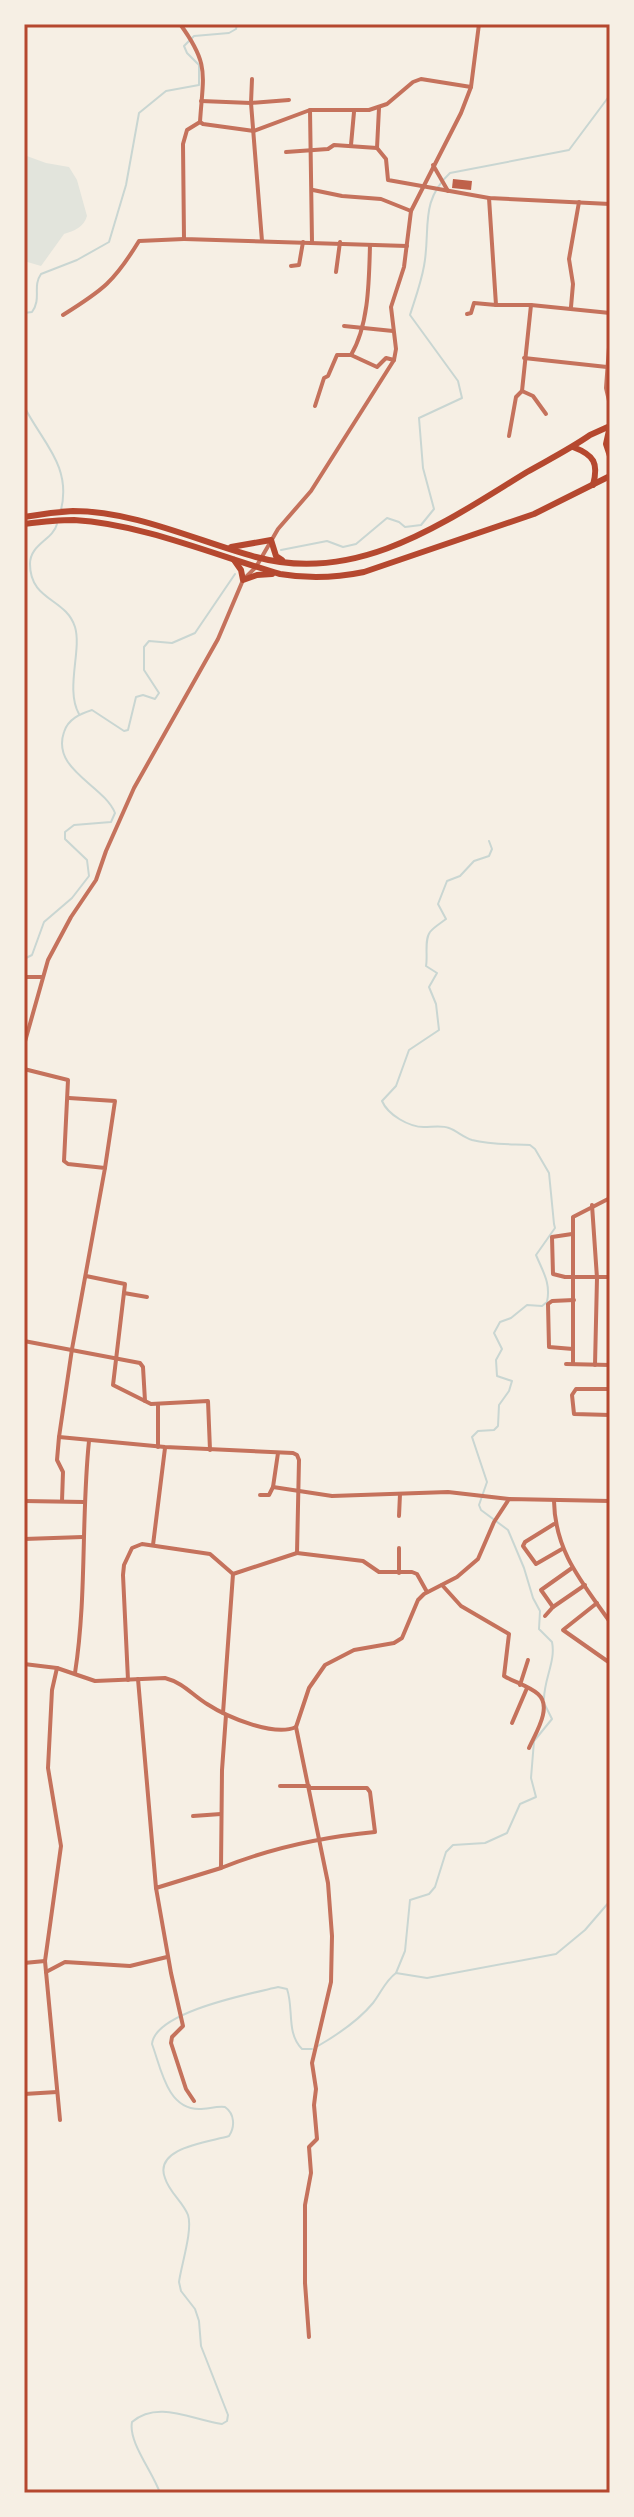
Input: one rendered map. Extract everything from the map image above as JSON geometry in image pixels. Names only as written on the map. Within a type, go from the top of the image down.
[{"type":"highway","points":[[24,524],[75,511],[141,522],[259,558],[314,565],[336,563],[387,549],[433,529],[610,426]]},
{"type":"highway","points":[[610,426],[606,444],[610,456]]},
{"type":"highway","points":[[573,447],[584,451],[595,461],[597,467],[593,485]]},
{"type":"highway","points":[[234,560],[243,580],[257,575],[280,574],[337,578],[364,572],[534,514],[610,476]]},
{"type":"highway","points":[[104,524],[105,515]]},
{"type":"highway","points":[[24,517],[53,517],[140,532],[280,574]]},
{"type":"highway","points":[[222,547],[243,547],[271,540],[276,556],[285,562]]},
{"type":"street","points":[[180,24],[203,64],[205,83],[200,122]]},
{"type":"street","points":[[24,1045],[42,977],[56,943],[96,880],[134,788],[218,639],[243,580],[256,567],[271,540],[311,491],[394,360],[396,349],[391,307],[404,267],[411,211],[471,87],[479,24]]},
{"type":"street","points":[[252,79],[251,103],[262,241]]},
{"type":"street","points":[[184,239],[183,144],[187,130],[200,122],[254,131],[310,110],[354,112],[379,108],[417,80],[471,87]]},
{"type":"street","points":[[201,101],[251,103],[289,100]]},
{"type":"street","points":[[379,108],[377,148],[386,159],[388,180],[489,198],[610,204]]},
{"type":"street","points":[[310,110],[312,242]]},
{"type":"street","points":[[351,146],[354,112]]},
{"type":"street","points":[[286,152],[328,149],[334,145],[377,148]]},
{"type":"street","points":[[433,165],[449,192]]},
{"type":"street","points":[[312,190],[381,199],[411,211]]},
{"type":"street","points":[[489,198],[496,305]]},
{"type":"street","points":[[571,307],[573,284],[569,259],[579,202]]},
{"type":"street","points":[[63,315],[104,288],[125,264],[139,241],[184,239],[407,246]]},
{"type":"street","points":[[291,266],[299,265],[303,242]]},
{"type":"street","points":[[336,272],[340,242]]},
{"type":"street","points":[[351,355],[361,328],[370,245]]},
{"type":"street","points":[[467,314],[471,313],[474,303],[571,307],[610,313]]},
{"type":"street","points":[[509,436],[516,397],[522,391],[531,305]]},
{"type":"street","points":[[344,326],[393,331]]},
{"type":"street","points":[[610,334],[606,388],[610,405]]},
{"type":"street","points":[[315,406],[324,378],[328,376],[337,355],[351,355],[377,367],[386,358],[394,360]]},
{"type":"street","points":[[524,358],[607,367]]},
{"type":"street","points":[[522,391],[533,396],[546,414]]},
{"type":"street","points":[[24,977],[42,977]]},
{"type":"street","points":[[24,1069],[68,1080],[64,1161],[105,1168]]},
{"type":"street","points":[[62,1501],[63,1471],[57,1461],[59,1437],[116,1102],[69,1098]]},
{"type":"street","points":[[573,1364],[574,1215],[610,1198]]},
{"type":"street","points":[[592,1205],[597,1278],[595,1365]]},
{"type":"street","points":[[572,1234],[552,1237],[552,1270],[556,1275],[610,1277]]},
{"type":"street","points":[[86,1276],[124,1283],[113,1385],[145,1402],[208,1401],[210,1450]]},
{"type":"street","points":[[124,1293],[147,1297]]},
{"type":"street","points":[[573,1349],[549,1347],[548,1304],[574,1300]]},
{"type":"street","points":[[24,1341],[115,1357],[143,1366],[145,1402]]},
{"type":"street","points":[[566,1364],[610,1365]]},
{"type":"street","points":[[610,1389],[576,1389],[572,1395],[574,1414],[610,1415]]},
{"type":"street","points":[[158,1404],[158,1447]]},
{"type":"street","points":[[59,1437],[158,1447],[297,1455],[297,1553]]},
{"type":"street","points":[[75,1673],[81,1626],[89,1441]]},
{"type":"street","points":[[153,1545],[165,1447]]},
{"type":"street","points":[[260,1495],[269,1495],[273,1487],[278,1453]]},
{"type":"street","points":[[273,1487],[332,1496],[448,1492],[509,1499],[610,1501]]},
{"type":"street","points":[[399,1516],[400,1494]]},
{"type":"street","points":[[309,2337],[305,2205],[311,2173],[309,2147],[317,2139],[313,2055],[332,1970],[328,1883],[296,1727],[309,1688],[325,1665],[354,1650],[394,1643],[402,1638],[418,1600],[457,1577],[478,1559],[497,1516],[509,1499]]},
{"type":"street","points":[[24,1501],[84,1502]]},
{"type":"street","points":[[554,1501],[554,1524],[562,1549],[610,1622]]},
{"type":"street","points":[[554,1524],[523,1546],[536,1564],[562,1549]]},
{"type":"street","points":[[24,1539],[83,1537]]},
{"type":"street","points":[[128,1680],[124,1565],[136,1545],[210,1554],[233,1574]]},
{"type":"street","points":[[399,1548],[399,1573]]},
{"type":"street","points":[[233,1574],[297,1553],[363,1561],[376,1571],[417,1574],[427,1592]]},
{"type":"street","points":[[553,1607],[541,1590],[572,1568]]},
{"type":"street","points":[[221,1868],[233,1574]]},
{"type":"street","points":[[442,1585],[461,1606],[509,1634],[503,1672],[506,1678],[540,1695],[544,1705],[541,1722],[529,1748]]},
{"type":"street","points":[[545,1616],[585,1585]]},
{"type":"street","points":[[597,1603],[563,1630],[610,1663]]},
{"type":"street","points":[[520,1685],[528,1660]]},
{"type":"street","points":[[24,1664],[57,1668],[95,1681],[165,1678],[176,1681],[205,1704],[225,1714],[271,1730],[296,1727]]},
{"type":"street","points":[[57,1668],[52,1690],[48,1768],[61,1846],[45,1961],[60,2120]]},
{"type":"street","points":[[138,1679],[156,1888],[183,2026],[172,2037],[171,2043],[186,2089],[194,2101]]},
{"type":"street","points":[[512,1723],[527,1688]]},
{"type":"street","points":[[156,1888],[256,1854],[318,1838],[375,1832],[370,1792],[365,1788],[280,1786]]},
{"type":"street","points":[[193,1816],[221,1814]]},
{"type":"street","points":[[46,1972],[65,1962],[122,1967],[168,1957]]},
{"type":"street","points":[[24,1963],[45,1961]]},
{"type":"street","points":[[24,2094],[57,2092]]},
{"type":"shaded area","points":[[24,155],[69,167],[77,180],[87,216],[81,226],[64,234],[41,266],[24,261]]},
{"type":"building","points":[[453,179],[472,181],[471,190],[452,188]]},
{"type":"waterway","points":[[24,313],[32,312],[35,307],[41,274],[77,260],[109,242],[126,185],[139,113],[166,91],[199,85],[199,65],[184,46],[194,36],[229,33],[236,29],[237,24]]},
{"type":"waterway","points":[[281,550],[327,541],[343,547],[356,544],[387,518],[405,527],[421,525],[434,509],[423,468],[419,418],[462,398],[458,381],[410,315],[424,266],[428,216],[434,195],[450,173],[569,150],[610,95]]},
{"type":"waterway","points":[[24,406],[59,467],[63,494],[61,510]]},
{"type":"waterway","points":[[57,524],[37,547],[30,564],[36,585],[64,610],[75,627],[77,647],[73,693],[79,714]]},
{"type":"waterway","points":[[24,959],[32,955],[44,922],[72,898],[89,876],[87,860],[65,839],[65,832],[74,825],[111,822],[115,813],[65,757],[62,745],[66,727],[75,718],[92,710],[124,731],[128,730],[136,697],[143,695],[155,699],[159,693],[144,670],[144,647],[149,641],[172,643],[195,633],[235,574]]},
{"type":"waterway","points":[[489,841],[492,849],[489,856],[474,861],[460,876],[447,881],[438,904],[446,919],[428,935],[426,966],[437,973],[429,987],[436,1004],[439,1030],[409,1050],[396,1086],[382,1101],[394,1115],[412,1125],[446,1127],[479,1142],[530,1145],[549,1173],[555,1228],[536,1255],[547,1283],[547,1302],[542,1306],[527,1305],[511,1318],[500,1322],[494,1333],[502,1349],[496,1360],[497,1376],[512,1381],[499,1405],[498,1426],[494,1430],[478,1431],[472,1437],[487,1482],[479,1505],[481,1510],[508,1530],[540,1611],[539,1629],[552,1642],[544,1699]]},
{"type":"waterway","points":[[396,1973],[405,1951],[410,1900],[429,1894],[435,1887],[446,1852],[453,1845],[485,1843],[507,1833],[520,1804],[536,1797],[531,1778],[534,1741],[552,1719],[545,1705]]},
{"type":"waterway","points":[[318,2046],[361,2015],[396,1973],[427,1978],[556,1954],[585,1930],[610,1901]]},
{"type":"waterway","points":[[160,2493],[137,2448],[132,2422],[153,2412],[164,2412],[222,2424],[227,2421],[228,2415],[201,2346],[195,2309],[181,2291],[179,2282],[189,2222],[186,2210],[167,2183],[164,2168],[167,2159],[185,2148],[229,2136],[233,2121],[225,2107],[199,2109],[179,2102],[167,2086],[152,2044],[157,2033],[186,2014],[278,1987],[287,1989],[297,2043],[302,2049],[312,2049]]}]
